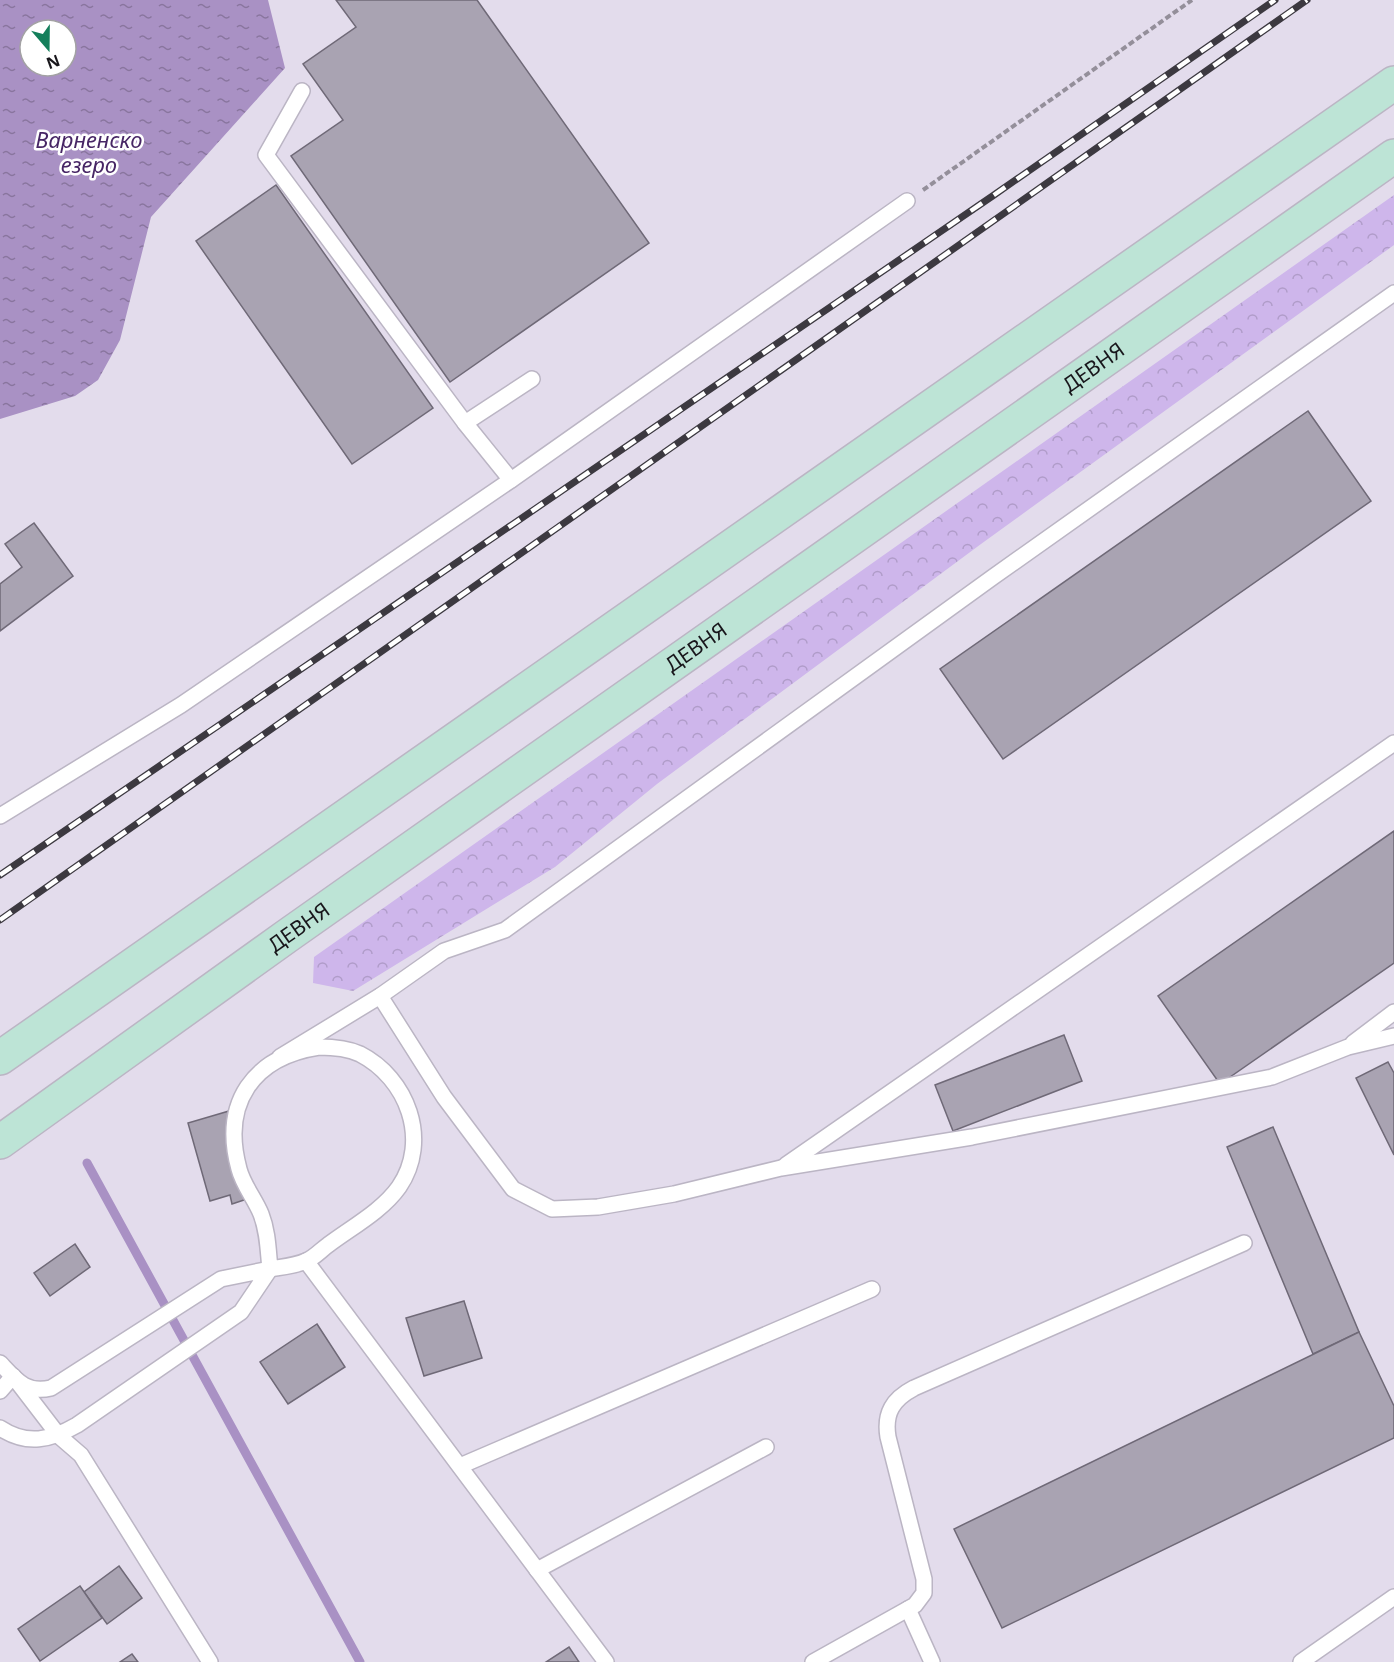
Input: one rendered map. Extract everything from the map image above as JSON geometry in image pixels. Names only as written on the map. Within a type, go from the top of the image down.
[{"type":"main road","points":[[0,1058],[1394,83]]},
{"type":"main road","name":"ДЕВНЯ","points":[[0,1142],[278,943],[1394,156]]},
{"type":"lane","points":[[302,91],[266,155],[465,423],[511,480]]},
{"type":"lane","points":[[0,816],[181,705],[511,480],[907,201]]},
{"type":"lane","points":[[0,1428],[21,1438],[40,1440],[59,1436],[241,1312],[270,1269],[267,1238],[261,1214],[239,1172],[232,1141],[236,1110],[254,1078],[266,1067],[380,996],[444,951],[505,930],[993,576],[1394,293]]},
{"type":"lane","points":[[465,423],[532,379]]},
{"type":"lane","points":[[781,1168],[1394,743]]},
{"type":"lane","points":[[380,996],[444,1097],[513,1190],[552,1209],[598,1207],[674,1194],[781,1168],[972,1137],[1272,1077],[1348,1047],[1394,1036]]},
{"type":"lane","points":[[1348,1047],[1394,1012]]},
{"type":"lane","points":[[0,1363],[21,1384],[31,1389],[51,1388],[220,1279],[306,1261],[380,1207],[399,1186],[410,1164],[414,1139],[410,1108],[395,1081],[378,1065],[358,1053],[339,1048],[320,1047],[299,1050],[280,1057]]},
{"type":"lane","points":[[813,1662],[909,1609],[920,1600],[926,1586],[888,1437],[886,1425],[888,1413],[894,1402],[914,1388],[1244,1243]]},
{"type":"lane","points":[[306,1261],[606,1662]]},
{"type":"lane","points":[[460,1466],[872,1289]]},
{"type":"lane","points":[[0,1391],[13,1376]]},
{"type":"lane","points":[[13,1376],[59,1436],[81,1455],[210,1662]]},
{"type":"lane","points":[[537,1570],[766,1447]]},
{"type":"lane","points":[[1301,1662],[1394,1597]]},
{"type":"lane","points":[[909,1609],[932,1662]]},
{"type":"path","points":[[907,201],[1192,0]]},
{"type":"green space","points":[[1394,195],[1394,245],[981,544],[657,784],[555,867],[353,991],[313,983],[314,957]]},
{"type":"water","name":"Варненско езеро","points":[[0,0],[268,0],[285,68],[151,217],[120,340],[98,380],[75,396],[0,419]]},
{"type":"building","points":[[336,0],[477,0],[649,243],[450,382],[291,156],[343,120],[303,64],[356,27]]},
{"type":"building","points":[[276,185],[433,408],[352,464],[196,241]]},
{"type":"building","points":[[1308,411],[1371,501],[1003,759],[940,669]]},
{"type":"building","points":[[34,523],[73,576],[0,631],[0,584],[22,567],[5,544]]},
{"type":"building","points":[[1394,831],[1394,963],[1220,1084],[1158,996]]},
{"type":"building","points":[[1064,1035],[1082,1081],[953,1131],[935,1085]]},
{"type":"building","points":[[1388,1062],[1394,1073],[1394,1155],[1356,1078]]},
{"type":"building","points":[[229,1111],[253,1197],[232,1204],[230,1195],[210,1201],[188,1123]]},
{"type":"building","points":[[1273,1127],[1359,1332],[1313,1354],[1227,1147]]},
{"type":"building","points":[[75,1244],[90,1267],[50,1296],[34,1273]]},
{"type":"building","points":[[464,1301],[482,1358],[424,1376],[406,1318]]},
{"type":"building","points":[[317,1324],[345,1367],[288,1404],[260,1362]]},
{"type":"building","points":[[1359,1332],[1394,1406],[1394,1438],[1002,1628],[954,1529]]},
{"type":"building","points":[[119,1566],[142,1598],[107,1624],[84,1592]]},
{"type":"building","points":[[80,1586],[102,1618],[40,1661],[18,1629]]},
{"type":"building","points":[[569,1647],[579,1662],[546,1662]]},
{"type":"building","points":[[132,1654],[138,1662],[120,1662]]},
{"type":"waterway","points":[[87,1163],[360,1662]]},
{"type":"railway","points":[[0,875],[1275,0]]},
{"type":"railway","points":[[0,920],[1307,0]]}]
